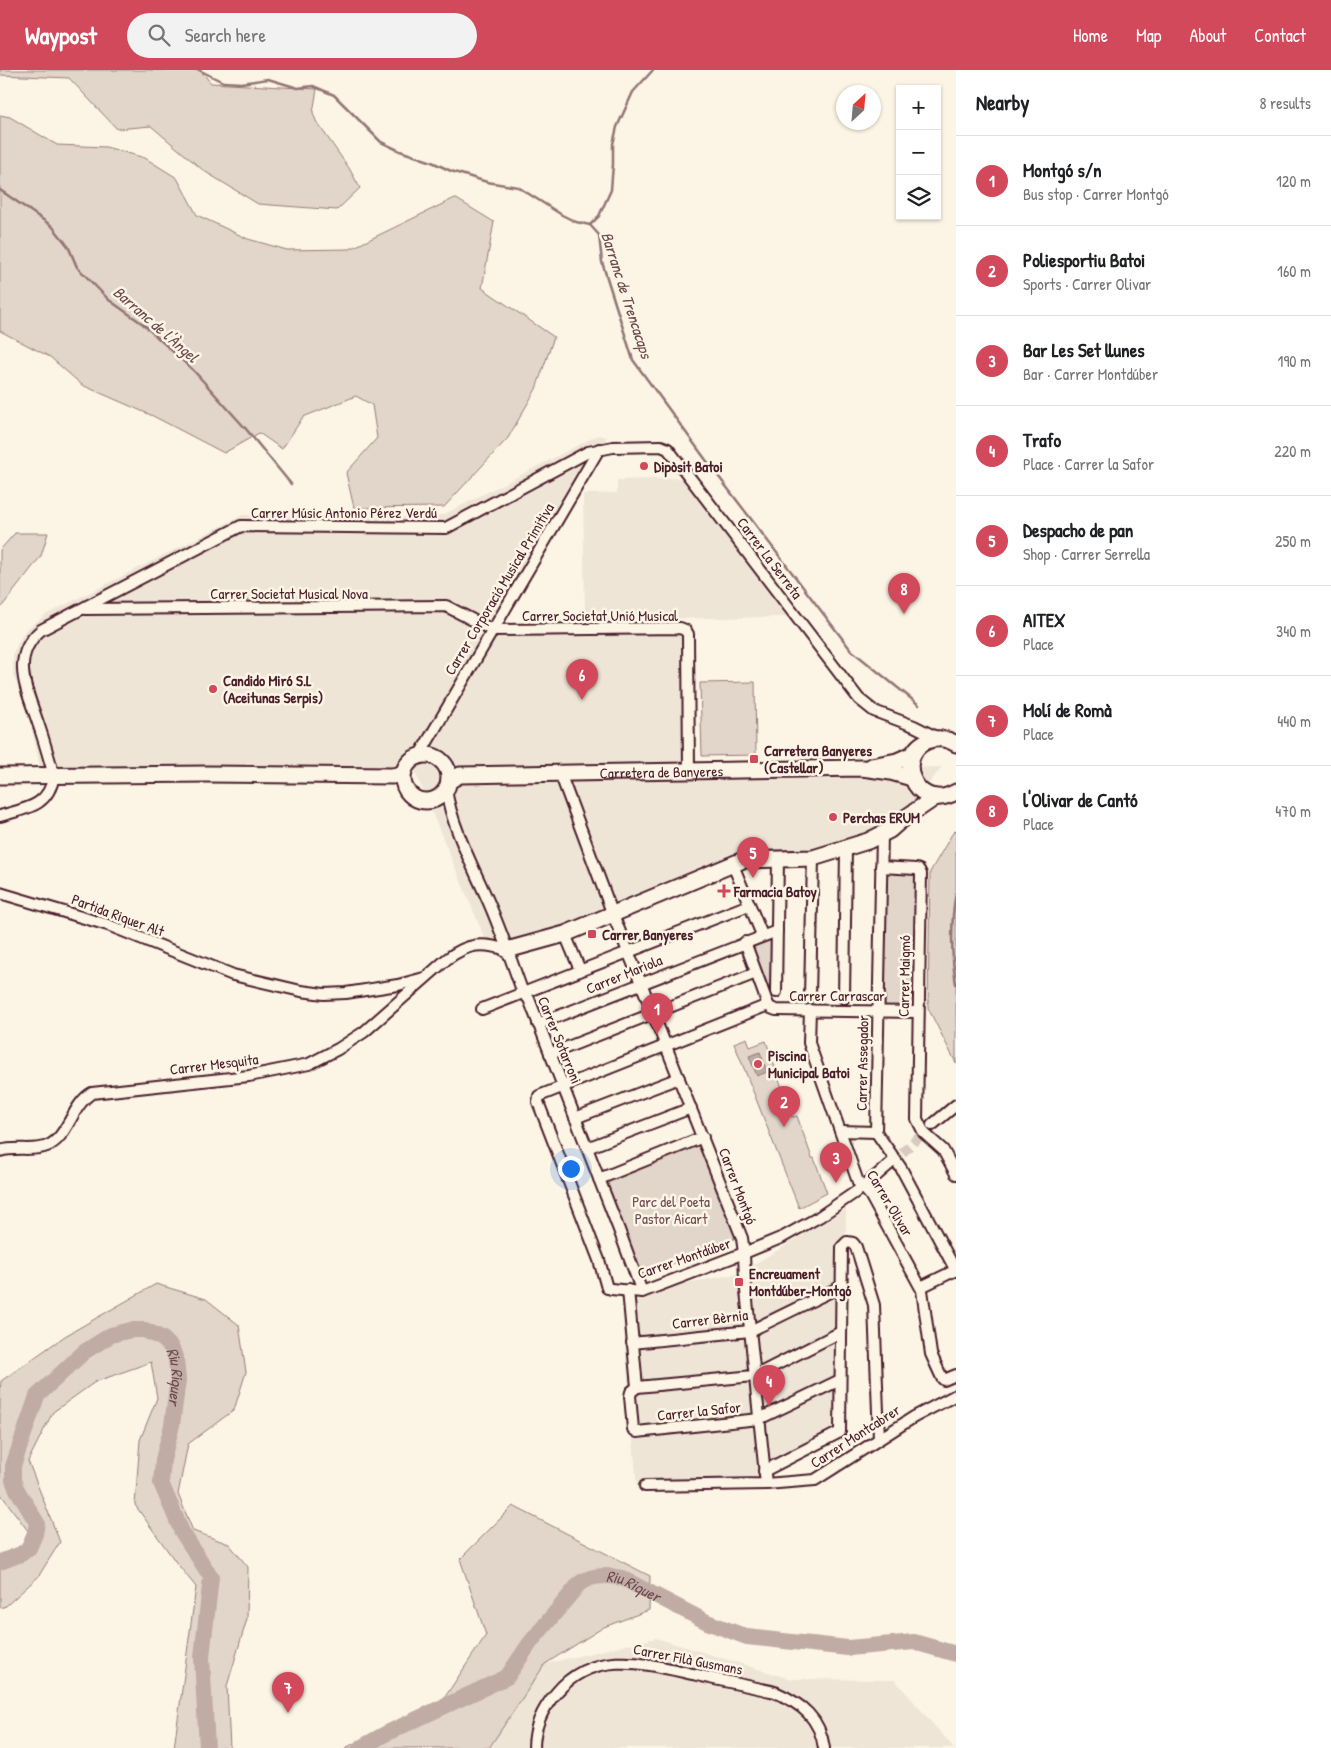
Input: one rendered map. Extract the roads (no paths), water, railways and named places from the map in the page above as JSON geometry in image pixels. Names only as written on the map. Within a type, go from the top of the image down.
[{"type":"main road","points":[[938,738],[949,740],[956,744]]},
{"type":"main road","name":"Carretera de Banyeres","points":[[862,768],[897,761],[917,750],[929,740],[938,738]]},
{"type":"main road","points":[[507,950],[565,934],[733,864],[747,860],[813,858],[882,840],[899,822],[912,803],[914,782],[910,770],[917,750]]},
{"type":"main road","points":[[425,752],[443,762],[448,785],[433,800],[425,802],[411,796],[399,778],[408,762],[425,752]]},
{"type":"main road","name":"Carretera de Banyeres","points":[[448,785],[560,773],[862,768],[891,772],[914,782],[927,795],[936,797]]},
{"type":"main road","points":[[0,776],[207,774],[399,778]]},
{"type":"main road","points":[[899,822],[936,797],[955,794]]},
{"type":"street","name":"Carrer La Serreta","points":[[599,449],[661,446],[668,449],[859,699],[874,711],[914,726],[938,738]]},
{"type":"street","name":"Carrer Músic Antonio Pérez Verdú","points":[[54,776],[25,685],[23,661],[27,645],[41,630],[241,526],[446,528],[588,452],[599,449]]},
{"type":"street","name":"Carrer Corporació Musical Primitiva","points":[[425,752],[492,630],[599,449]]},
{"type":"street","name":"Carrer Societat Musical Nova","points":[[81,609],[446,606],[492,630]]},
{"type":"street","name":"Carrer Societat Unió Musical","points":[[492,630],[680,628],[685,630],[688,634],[689,771]]},
{"type":"street","points":[[905,723],[913,730],[917,750]]},
{"type":"street","name":"Carrer Montgó","points":[[560,773],[613,915],[742,1238],[766,1484]]},
{"type":"street","points":[[0,816],[37,805],[50,791],[54,776]]},
{"type":"street","name":"Carrer Sotarroni","points":[[448,785],[464,846],[504,937],[523,993],[529,998],[642,1292]]},
{"type":"street","name":"Carrer Assegador","points":[[882,840],[876,1132],[901,1168],[956,1270]]},
{"type":"street","points":[[844,998],[846,848]]},
{"type":"street","points":[[810,996],[813,858]]},
{"type":"street","points":[[776,992],[778,859]]},
{"type":"street","points":[[733,864],[762,935]]},
{"type":"street","name":"Carrer Maigmó","points":[[881,867],[916,868],[921,874],[917,1122],[924,1133],[943,1150],[956,1174]]},
{"type":"street","name":"Partida Riquer Alt","points":[[0,893],[108,925],[223,972],[301,991],[324,994],[373,989],[412,982],[427,977]]},
{"type":"street","points":[[482,1010],[749,905]]},
{"type":"street","name":"Carrer Mariola","points":[[538,1024],[641,982],[762,935],[777,931]]},
{"type":"street","points":[[565,934],[580,970]]},
{"type":"street","points":[[745,942],[768,1005]]},
{"type":"street","points":[[427,977],[453,954],[473,945],[484,944],[507,950]]},
{"type":"street","points":[[550,1054],[756,973]]},
{"type":"street","name":"Carrer Mesquita","points":[[0,1151],[11,1148],[42,1148],[51,1144],[60,1135],[85,1097],[92,1093],[249,1076],[298,1067],[317,1061],[357,1038],[427,977]]},
{"type":"street","name":"Carrer Carrascar","points":[[609,1289],[538,1102],[541,1094],[563,1087],[768,1005],[773,1009],[918,1012]]},
{"type":"street","name":"Carrer Olivar","points":[[810,1010],[809,1043],[858,1182],[870,1195],[923,1292],[931,1354],[944,1380],[956,1376]]},
{"type":"street","points":[[575,1118],[679,1078]]},
{"type":"street","points":[[932,1125],[956,1105]]},
{"type":"street","points":[[587,1148],[691,1108]]},
{"type":"street","points":[[840,1131],[876,1132]]},
{"type":"street","points":[[599,1179],[703,1137]]},
{"type":"street","name":"Carrer Montdúber","points":[[609,1289],[642,1292],[744,1253],[798,1229],[863,1187],[891,1163]]},
{"type":"street","points":[[764,1470],[840,1432],[842,1247],[847,1242],[856,1247],[874,1305],[879,1439]]},
{"type":"street","points":[[921,1288],[956,1270]]},
{"type":"street","name":"Carrer Bèrnia","points":[[632,1343],[750,1331],[842,1286]]},
{"type":"street","points":[[628,1290],[637,1387],[754,1376],[841,1332]]},
{"type":"street","name":"Carrer la Safor","points":[[637,1387],[631,1392],[630,1396],[633,1429],[642,1432],[759,1419],[840,1380]]},
{"type":"street","name":"Carrer Montcabrer","points":[[645,1486],[766,1484],[807,1482],[819,1479],[914,1417],[956,1395]]},
{"type":"street","name":"Carrer Filà Gusmans","points":[[534,1748],[535,1735],[541,1714],[559,1689],[570,1679],[588,1668],[621,1661],[659,1666],[767,1690],[785,1696],[812,1716],[820,1732],[824,1748]]},
{"type":"waterway","name":"Barranc de Trencacaps","points":[[199,70],[223,82],[241,83],[268,79],[298,88],[313,86],[334,95],[381,142],[451,171],[487,182],[518,187],[562,215],[576,222],[590,225],[599,235],[602,262],[633,360],[706,460],[851,650],[919,705]]},
{"type":"waterway","points":[[590,225],[599,216],[611,190],[613,144],[617,127],[633,92],[653,70]]},
{"type":"waterway","name":"Barranc de l'Àngel","points":[[0,190],[52,226],[68,246],[77,267],[109,300],[143,324],[194,371],[246,429],[291,484]]},
{"type":"waterway","name":"Barranc de Trencacaps","points":[[956,892],[952,938],[956,984]]},
{"type":"waterway","name":"Riu Riquer","points":[[0,1562],[21,1554],[29,1548],[35,1534],[37,1523],[16,1488],[13,1480],[13,1466],[37,1396],[84,1352],[111,1335],[131,1330],[145,1330],[163,1339],[171,1347],[176,1359],[178,1380],[172,1425],[163,1460],[161,1483],[182,1532],[211,1577],[202,1657],[207,1748]]},
{"type":"waterway","name":"Riu Riquer","points":[[360,1748],[387,1733],[507,1677],[530,1643],[579,1584],[594,1577],[611,1576],[622,1578],[707,1622],[747,1637],[848,1648],[914,1642],[956,1654]]},
{"type":"tunnel","points":[[891,1163],[932,1125]]},
{"type":"place","name":"Dipòsit Batoi","points":[[644,466]]},
{"type":"place","name":"l'Olivar de Cantó","points":[[904,614]]},
{"type":"place","name":"Candido Miró S.L (Aceitunas Serpis)","points":[[213,689]]},
{"type":"place","name":"AITEX","points":[[582,700]]},
{"type":"place","name":"Carretera Banyeres (Castellar)","points":[[754,759]]},
{"type":"place","name":"Perchas ERUM","points":[[833,817]]},
{"type":"place","name":"Despacho de pan","points":[[753,878]]},
{"type":"place","name":"Farmacia Batoy","points":[[724,891]]},
{"type":"place","name":"Carrer Banyeres","points":[[592,934]]},
{"type":"place","name":"Montgó s/n","points":[[657,1034]]},
{"type":"place","name":"Piscina Municipal Batoi","points":[[758,1064]]},
{"type":"place","name":"Poliesportiu Batoi","points":[[784,1127]]},
{"type":"place","name":"Bar Les Set llunes","points":[[836,1183]]},
{"type":"place","name":"Encreuament Montdúber-Montgó","points":[[739,1282]]},
{"type":"place","name":"Trafo","points":[[769,1406]]},
{"type":"place","name":"Molí de Romà","points":[[288,1713]]},
{"type":"park label","name":"Parc del Poeta Pastor Aicart","points":[[671,1210]]}]
